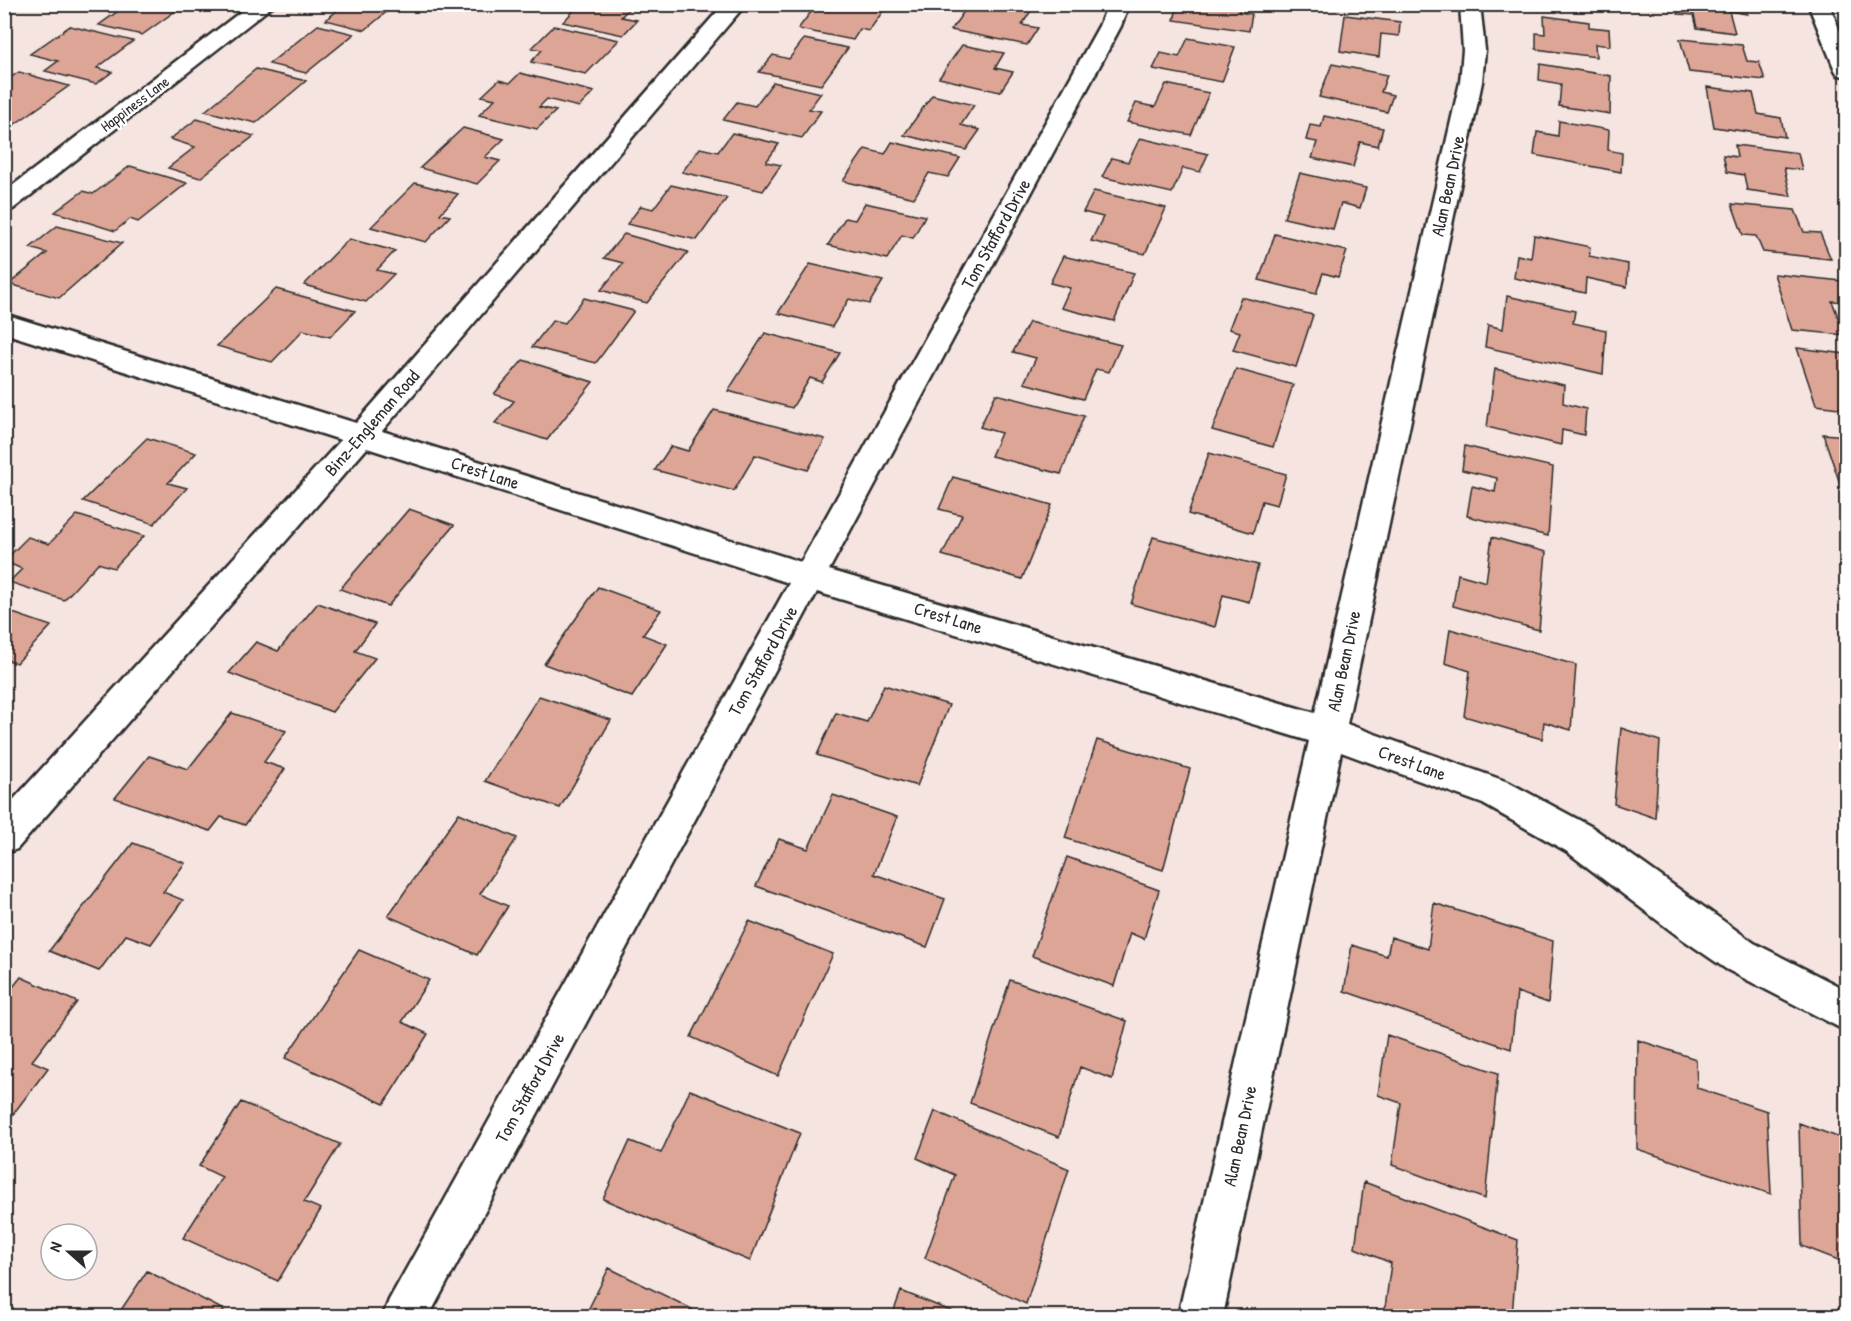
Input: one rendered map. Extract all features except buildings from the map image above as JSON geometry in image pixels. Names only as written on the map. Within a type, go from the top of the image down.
[{"type":"street","name":"Happiness Lane","points":[[4,204],[265,4]]},
{"type":"street","name":"Binz-Engleman Road","points":[[4,837],[363,434],[736,4]]},
{"type":"street","name":"Tom Stafford Drive","points":[[405,1317],[1105,36],[1119,4]]},
{"type":"street","name":"Alan Bean Drive","points":[[1200,1317],[1471,82],[1474,50],[1470,4]]},
{"type":"street","points":[[1818,4],[1846,70]]},
{"type":"street","name":"Crest Lane","points":[[4,323],[363,434],[809,577],[1328,732],[1495,793],[1579,839],[1690,923],[1740,956],[1846,1011]]}]
